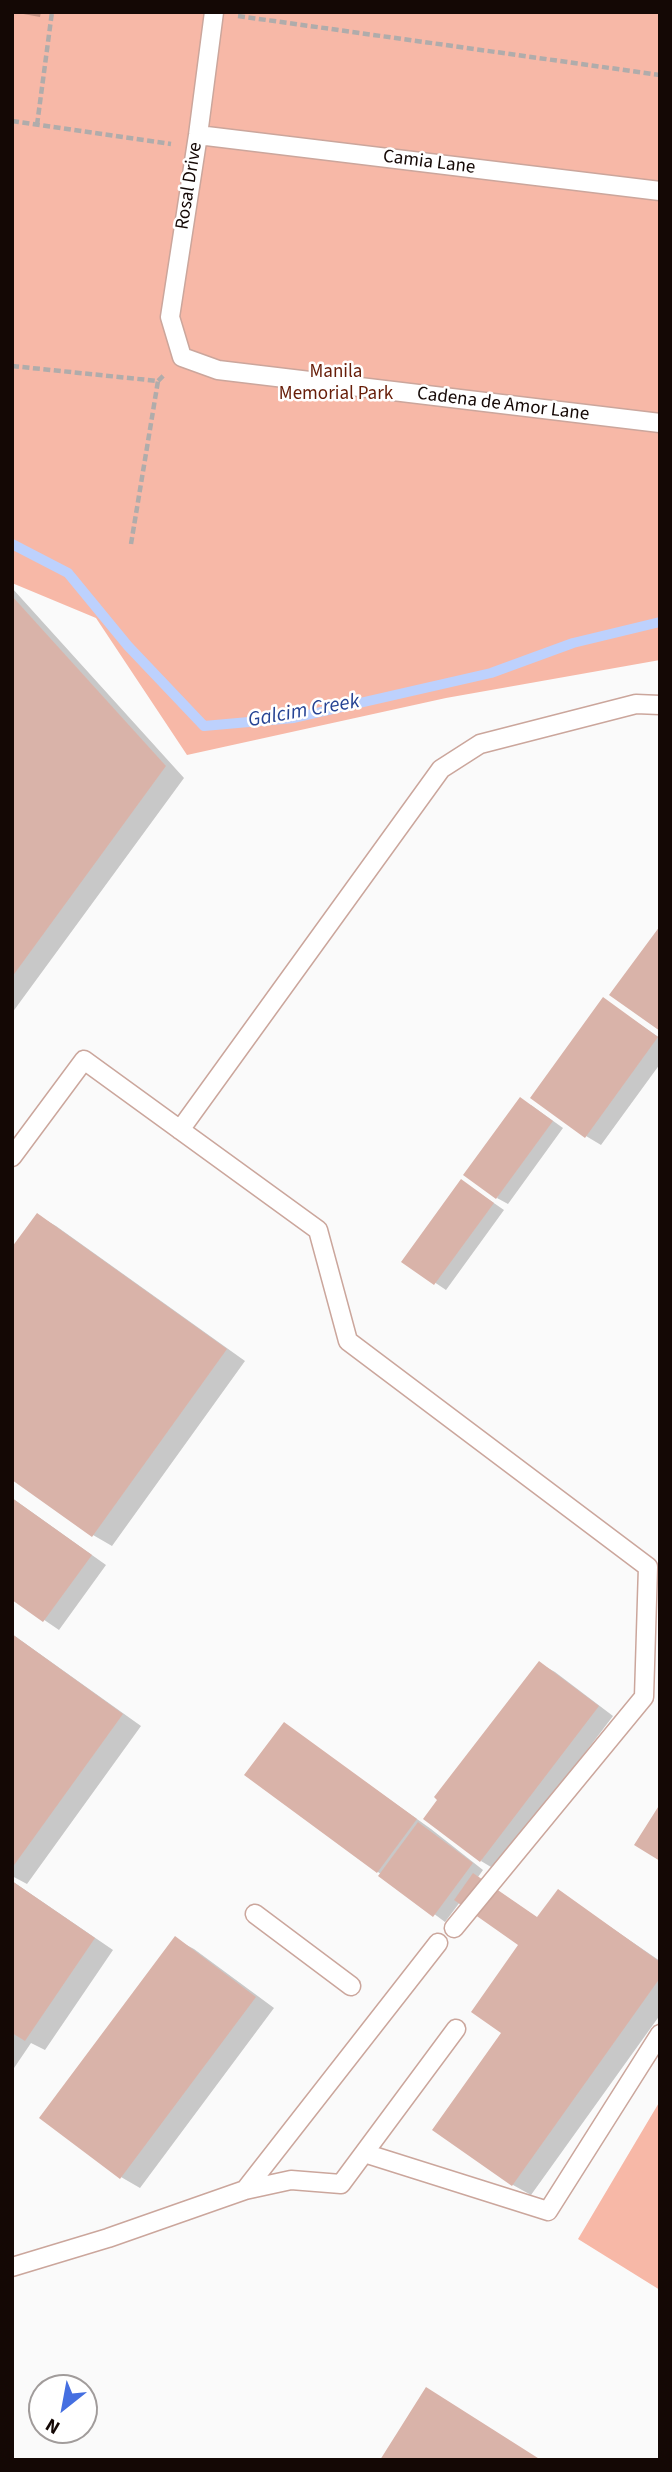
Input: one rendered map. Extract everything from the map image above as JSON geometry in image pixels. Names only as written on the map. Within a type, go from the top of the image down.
[{"type":"lane","name":"Rosal Drive","points":[[182,357],[170,317],[214,13]]},
{"type":"lane","name":"Camia Lane","points":[[198,135],[660,191]]},
{"type":"lane","name":"Cadena de Amor Lane","points":[[182,357],[218,370],[660,423]]},
{"type":"lane","points":[[180,1130],[441,769],[480,744],[636,704],[660,705]]},
{"type":"lane","points":[[12,1157],[84,1060],[318,1230],[348,1340],[648,1567],[644,1697],[454,1928]]},
{"type":"lane","points":[[255,1914],[351,1986]]},
{"type":"lane","points":[[245,2190],[438,1943]]},
{"type":"lane","points":[[12,2267],[108,2238],[245,2190],[291,2180],[341,2184],[456,2029]]},
{"type":"lane","points":[[364,2153],[548,2211],[660,2034]]},
{"type":"path","points":[[37,125],[52,12]]},
{"type":"path","points":[[214,13],[660,75]]},
{"type":"path","points":[[12,121],[173,145],[198,135]]},
{"type":"path","points":[[131,544],[158,381],[182,357]]},
{"type":"path","points":[[12,366],[158,381]]},
{"type":"green space","name":"Manila Memorial Park","points":[[12,12],[660,12],[660,660],[446,698],[187,755],[96,618],[12,583]]},
{"type":"green space","points":[[660,2101],[660,2290],[578,2239]]},
{"type":"building","points":[[12,596],[166,766],[12,977]]},
{"type":"building","points":[[660,926],[660,1031],[609,995]]},
{"type":"building","points":[[603,997],[658,1037],[585,1138],[530,1098]]},
{"type":"building","points":[[520,1097],[553,1121],[496,1199],[463,1175]]},
{"type":"building","points":[[461,1179],[494,1203],[434,1285],[401,1262]]},
{"type":"building","points":[[37,1213],[227,1349],[92,1537],[12,1480],[12,1247]]},
{"type":"building","points":[[12,1498],[92,1555],[43,1622],[12,1600]]},
{"type":"building","points":[[12,1634],[123,1714],[12,1868]]},
{"type":"building","points":[[539,1661],[599,1706],[480,1862],[423,1819],[437,1800],[434,1797]]},
{"type":"building","points":[[284,1722],[417,1819],[377,1873],[244,1775]]},
{"type":"building","points":[[660,1804],[660,1861],[634,1845]]},
{"type":"building","points":[[418,1822],[473,1863],[433,1917],[378,1876]]},
{"type":"building","points":[[473,1873],[537,1917],[558,1889],[660,1962],[660,1978],[512,2186],[432,2130],[501,2033],[471,2012],[518,1945],[454,1900]]},
{"type":"building","points":[[12,1881],[95,1938],[25,2041],[12,2033]]},
{"type":"building","points":[[175,1936],[256,1997],[120,2179],[39,2118]]},
{"type":"building","points":[[426,2387],[541,2460],[380,2460]]},
{"type":"waterway","name":"Galcim Creek","points":[[12,544],[68,573],[128,646],[204,726],[294,718],[491,673],[573,643],[660,622]]}]
